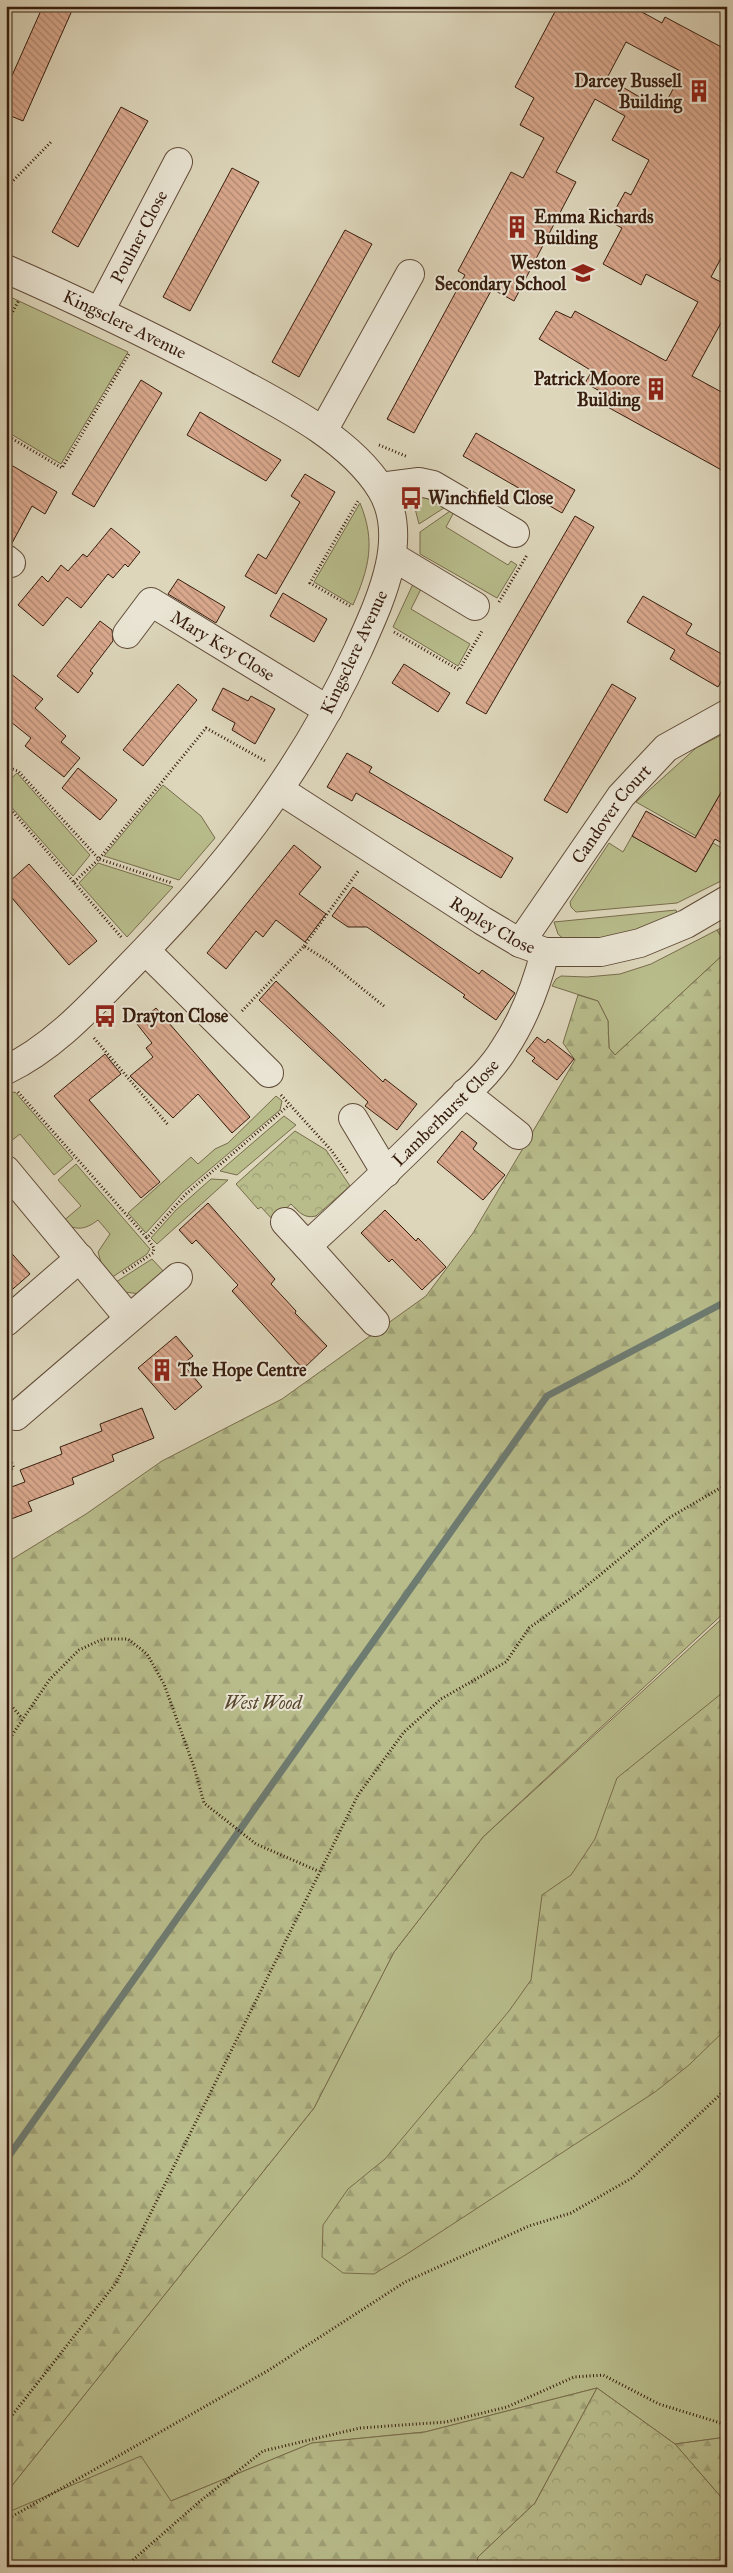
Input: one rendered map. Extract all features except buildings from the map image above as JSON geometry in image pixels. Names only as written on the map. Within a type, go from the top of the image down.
[{"type":"street","name":"Poulner Close","points":[[100,311],[178,162]]},
{"type":"street","name":"Kingsclere Avenue","points":[[6,268],[143,331],[259,393],[323,432],[364,465],[386,498],[392,524],[392,556],[386,582],[372,619],[328,710],[285,782],[196,898],[77,1019],[9,1078]]},
{"type":"street","points":[[323,432],[410,274]]},
{"type":"street","points":[[376,482],[419,482],[433,485],[521,543]]},
{"type":"street","points":[[392,556],[484,615]]},
{"type":"street","name":"Mary Key Close","points":[[127,634],[151,602],[328,710]]},
{"type":"street","name":"Candover Court","points":[[520,943],[621,796],[666,748],[727,714]]},
{"type":"street","name":"Ropley Close","points":[[285,782],[374,849],[520,943],[546,952],[601,952],[640,943],[686,924],[727,900]]},
{"type":"street","name":"Lamberhurst Close","points":[[308,1246],[386,1173],[503,1052],[519,1026],[535,989],[546,952]]},
{"type":"street","points":[[142,954],[225,1029],[269,1073]]},
{"type":"street","points":[[465,1093],[518,1134]]},
{"type":"street","points":[[352,1118],[386,1173]]},
{"type":"street","points":[[6,1170],[128,1317]]},
{"type":"street","points":[[285,1222],[375,1322]]},
{"type":"street","points":[[6,1322],[80,1258]]},
{"type":"street","points":[[16,1416],[128,1317],[178,1277]]},
{"type":"path","points":[[6,188],[52,141]]},
{"type":"path","points":[[6,324],[22,295]]},
{"type":"path","points":[[6,435],[62,468],[143,331]]},
{"type":"path","points":[[376,444],[412,458]]},
{"type":"path","points":[[376,482],[310,583],[459,670],[484,615],[521,543]]},
{"type":"path","points":[[74,882],[98,859],[206,728],[285,782]]},
{"type":"path","points":[[6,767],[18,771],[98,859],[182,887],[196,898]]},
{"type":"path","points":[[6,804],[74,882],[142,954]]},
{"type":"path","points":[[225,1029],[304,946],[374,849]]},
{"type":"path","points":[[304,946],[328,961],[385,1007]]},
{"type":"path","points":[[77,1019],[169,1126]]},
{"type":"path","points":[[269,1073],[271,1084],[331,1150],[363,1195]]},
{"type":"path","points":[[9,1078],[154,1248],[153,1254],[103,1286]]},
{"type":"path","points":[[146,1238],[186,1194],[290,1105]]},
{"type":"path","points":[[6,1450],[14,1468],[6,1471]]},
{"type":"path","points":[[6,2423],[116,2283],[318,1871],[358,1795],[404,1732],[442,1699],[506,1662],[529,1628],[578,1593],[669,1518],[727,1484]]},
{"type":"path","points":[[6,1744],[50,1679],[79,1650],[103,1639],[128,1639],[148,1654],[164,1684],[194,1767],[204,1803],[256,1844],[318,1871]]},
{"type":"path","points":[[6,1700],[22,1718]]},
{"type":"path","points":[[6,2520],[268,2370],[405,2282],[529,2226],[571,2213],[632,2178],[727,2088]]},
{"type":"path","points":[[125,2567],[199,2502],[263,2451],[360,2428],[446,2422],[507,2407],[574,2377],[603,2375],[659,2404],[727,2425]]},
{"type":"green space","points":[[6,295],[128,352],[61,464],[6,431]]},
{"type":"green space","points":[[418,492],[447,506],[419,524],[411,493]]},
{"type":"green space","points":[[360,503],[368,530],[369,543],[363,579],[353,605],[314,582]]},
{"type":"green space","points":[[453,509],[455,510],[446,527],[508,565],[511,561],[517,565],[497,598],[420,554],[420,532]]},
{"type":"green space","points":[[413,584],[421,589],[411,609],[470,644],[458,666],[393,627]]},
{"type":"green space","points":[[727,732],[727,782],[696,836],[636,802],[696,748]]},
{"type":"green space","points":[[17,773],[90,855],[73,876],[6,801],[6,783]]},
{"type":"green space","points":[[163,785],[201,816],[215,838],[179,880],[104,856]]},
{"type":"green space","points":[[632,836],[696,872],[713,843],[727,851],[727,878],[677,903],[576,912],[571,907],[570,902],[609,843],[623,852]]},
{"type":"green space","points":[[98,863],[173,887],[127,937],[79,883]]},
{"type":"green space","points":[[676,910],[677,913],[647,929],[621,939],[567,942],[558,934],[554,922]]},
{"type":"green space","points":[[727,925],[727,946],[717,930]]},
{"type":"green space","points":[[717,930],[727,946],[727,951],[615,1055],[609,1048],[608,1021],[598,1001],[552,986],[556,979],[561,976],[587,977],[620,974],[651,964]]},
{"type":"green space","name":"West Wood","points":[[727,951],[727,1610],[483,1837],[394,1952],[314,2108],[6,2493],[6,1563],[86,1514],[162,1461],[282,1399],[426,1296],[473,1233],[575,1060],[563,1043],[578,995],[598,1001],[608,1021],[609,1048],[615,1055]]},
{"type":"green space","points":[[15,1092],[73,1159],[54,1175],[20,1134],[6,1145],[6,1094]]},
{"type":"green space","points":[[276,1096],[282,1101],[280,1110],[183,1192],[146,1233],[128,1213],[191,1157],[198,1164],[215,1149],[228,1143]]},
{"type":"green space","points":[[284,1116],[296,1125],[237,1175],[220,1171]]},
{"type":"green space","points":[[295,1131],[326,1150],[350,1186],[316,1216],[305,1216],[291,1204],[273,1220],[261,1207],[258,1209],[236,1184]]},
{"type":"green space","points":[[76,1164],[150,1249],[147,1254],[111,1278],[102,1266],[98,1252],[110,1234],[98,1220],[89,1226],[80,1228],[72,1227],[62,1222],[81,1206],[58,1180]]},
{"type":"green space","points":[[211,1179],[228,1180],[157,1244],[151,1238],[176,1210]]},
{"type":"green space","points":[[152,1259],[166,1274],[141,1294],[124,1292],[116,1282]]},
{"type":"green space","points":[[727,1614],[727,2437],[675,2444],[597,2388],[425,2432],[312,2443],[171,2501],[6,2513],[6,2493],[314,2108],[394,1952],[483,1837]]},
{"type":"green space","points":[[727,1689],[727,2028],[689,2065],[655,2092],[407,2254],[374,2274],[343,2273],[322,2257],[323,2225],[348,2189],[385,2159],[509,2011],[531,1980],[542,1895],[571,1875],[595,1839],[617,1778]]},
{"type":"green space","points":[[597,2388],[535,2503],[478,2557],[476,2567],[6,2567],[6,2513],[141,2456],[171,2501],[312,2443],[425,2432]]},
{"type":"green space","points":[[597,2388],[675,2444],[727,2504],[727,2567],[476,2567],[478,2557],[535,2503]]},
{"type":"green space","points":[[727,2437],[727,2504],[675,2444]]},
{"type":"waterway","points":[[6,2160],[547,1396],[727,1301]]},
{"type":"place","name":"Darcey Bussell Building","points":[[699,91]]},
{"type":"place","name":"Emma Richards Building","points":[[517,227]]},
{"type":"place","name":"Weston Secondary School","points":[[583,273]]},
{"type":"place","name":"Patrick Moore Building","points":[[656,389]]},
{"type":"place","name":"Winchfield Close","points":[[411,498]]},
{"type":"place","name":"Drayton Close","points":[[105,1016]]},
{"type":"place","name":"The Hope Centre","points":[[162,1370]]}]
